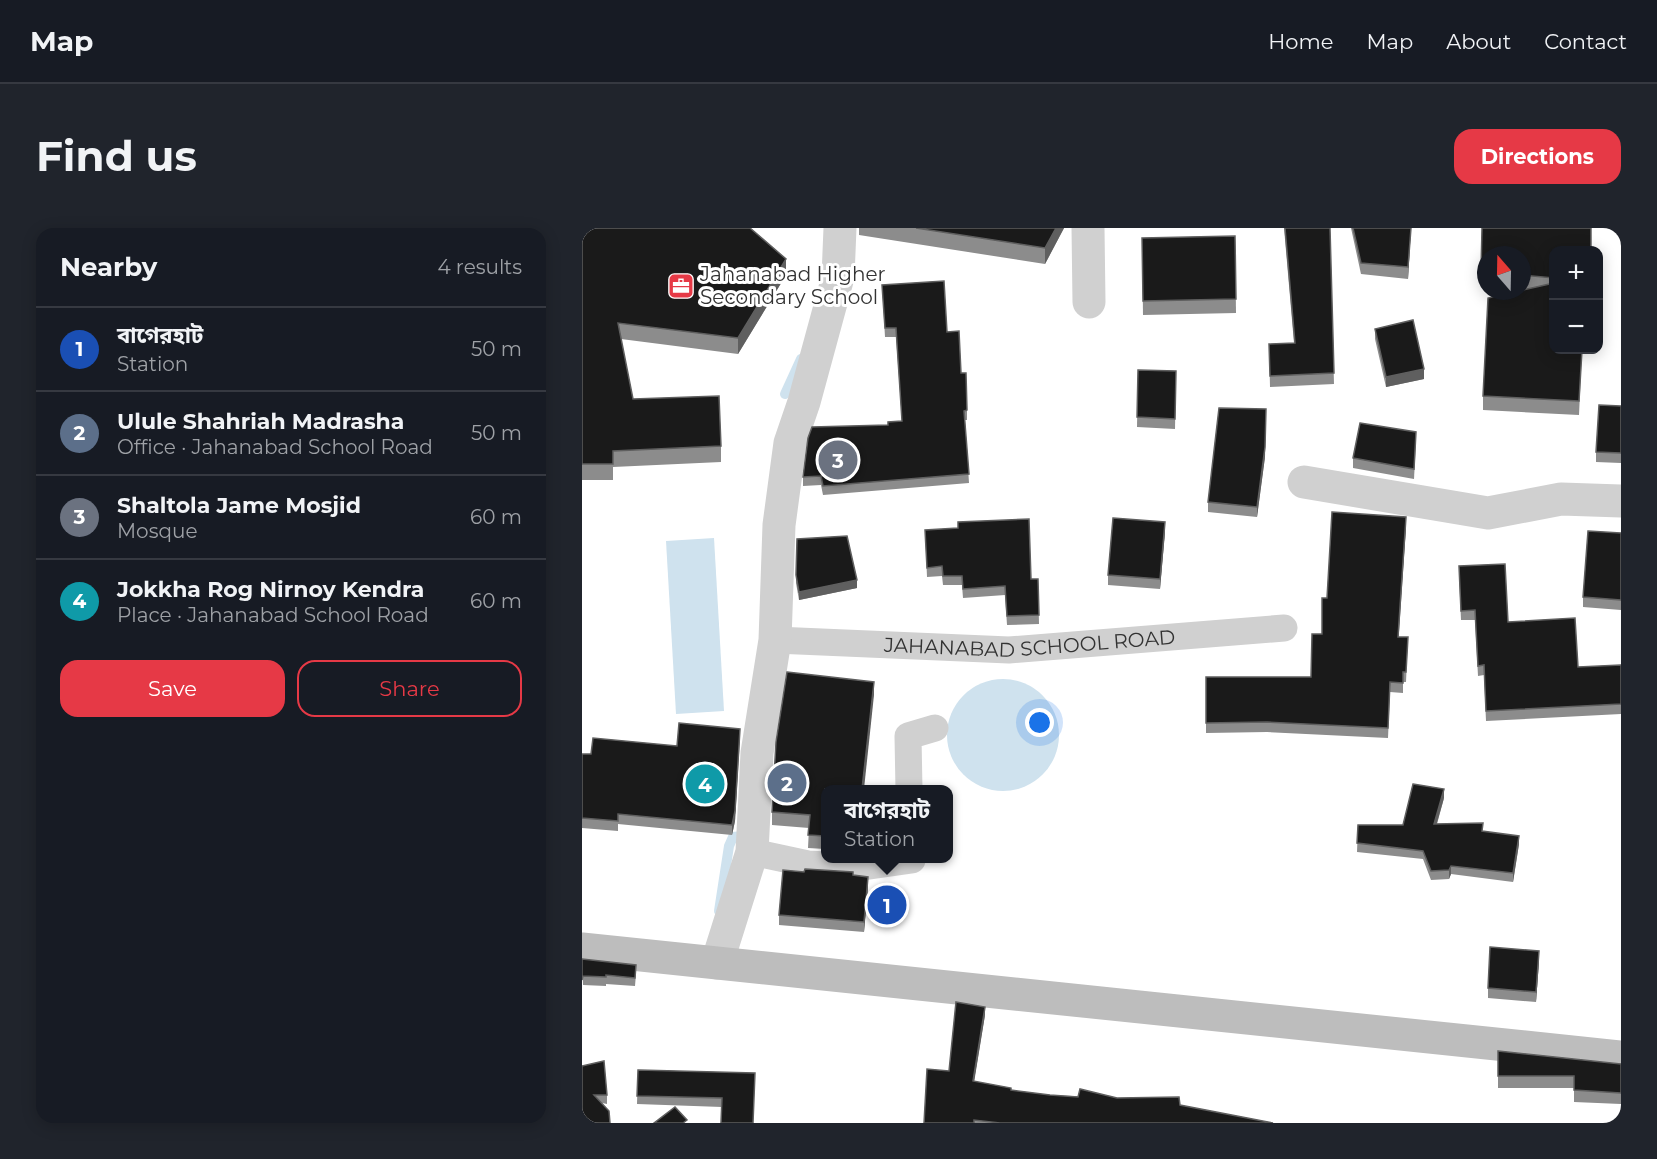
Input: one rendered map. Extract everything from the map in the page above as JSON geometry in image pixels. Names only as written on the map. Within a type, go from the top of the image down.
[{"type":"main road","points":[[582,948],[1621,1057]]},
{"type":"street","points":[[717,963],[752,852],[757,753],[775,640],[778,525],[790,443],[804,402],[838,277],[840,228]]},
{"type":"street","points":[[1088,228],[1089,302]]},
{"type":"street","points":[[1304,482],[1488,513],[1561,499],[1621,501]]},
{"type":"street","name":"JAHANABAD SCHOOL ROAD","points":[[775,640],[1009,650],[1284,628]]},
{"type":"street","points":[[909,785],[908,736],[934,728]]},
{"type":"street","points":[[752,852],[808,864],[863,867],[891,863]]},
{"type":"water","points":[[714,538],[724,711],[676,714],[666,541]]},
{"type":"water","points":[[1003,679],[1024,683],[1043,695],[1055,714],[1059,735],[1055,756],[1043,775],[1024,787],[1003,791],[982,787],[963,775],[951,756],[947,735],[951,714],[963,695],[982,683]]},
{"type":"building","points":[[582,228],[750,228],[786,259],[738,338],[618,323],[633,399],[719,396],[721,446],[613,451],[613,464],[582,464]]},
{"type":"building","points":[[916,228],[1056,228],[1045,248]]},
{"type":"building","points":[[1285,228],[1330,228],[1334,373],[1270,376],[1269,344],[1295,343]]},
{"type":"building","points":[[1353,228],[1411,228],[1408,267],[1361,263]]},
{"type":"building","points":[[1482,228],[1591,228],[1591,246],[1549,246],[1549,278],[1531,276],[1531,246],[1482,246]]},
{"type":"building","points":[[1235,236],[1236,299],[1143,301],[1142,238]]},
{"type":"building","points":[[944,281],[947,332],[959,331],[961,373],[966,373],[967,410],[964,411],[969,474],[823,486],[821,476],[803,477],[808,438],[812,427],[888,425],[888,422],[902,421],[896,328],[885,328],[882,285]]},
{"type":"building","points":[[1549,284],[1549,354],[1582,354],[1579,401],[1483,396],[1488,300],[1531,300],[1531,288]]},
{"type":"building","points":[[1413,320],[1424,369],[1386,377],[1375,329]]},
{"type":"building","points":[[1138,370],[1176,371],[1175,419],[1137,417]]},
{"type":"building","points":[[1599,405],[1621,406],[1621,453],[1596,452]]},
{"type":"building","points":[[1219,408],[1266,409],[1265,447],[1257,507],[1208,502]]},
{"type":"building","points":[[1360,423],[1416,432],[1414,469],[1353,458]]},
{"type":"building","points":[[1332,512],[1406,517],[1398,637],[1408,637],[1406,672],[1403,672],[1403,683],[1390,682],[1388,728],[1267,722],[1206,723],[1206,677],[1311,677],[1312,634],[1322,634],[1322,598],[1327,598]]},
{"type":"building","points":[[1113,518],[1165,522],[1160,579],[1108,575]]},
{"type":"building","points":[[1029,519],[1031,579],[1038,579],[1039,615],[1007,616],[1005,586],[963,589],[962,576],[943,576],[942,566],[927,568],[925,530],[958,528],[958,522]]},
{"type":"building","points":[[1588,531],[1621,533],[1621,600],[1583,597]]},
{"type":"building","points":[[847,536],[857,580],[799,592],[796,575],[797,539]]},
{"type":"building","points":[[1505,564],[1508,622],[1575,618],[1578,667],[1621,665],[1621,704],[1486,711],[1484,665],[1478,666],[1475,610],[1461,611],[1459,566]]},
{"type":"building","points":[[787,672],[874,682],[862,785],[821,785],[821,836],[808,835],[810,815],[772,812],[776,742]]},
{"type":"building","points":[[679,723],[740,729],[735,811],[732,825],[618,814],[618,821],[582,818],[582,754],[591,754],[593,738],[677,746]]},
{"type":"building","points":[[1413,784],[1444,789],[1434,824],[1483,823],[1482,831],[1519,836],[1513,873],[1451,866],[1449,870],[1431,871],[1423,851],[1357,843],[1358,825],[1403,825]]},
{"type":"building","points":[[805,869],[853,872],[853,875],[868,877],[864,922],[779,915],[783,870],[804,872]]},
{"type":"building","points":[[1490,947],[1539,951],[1536,992],[1488,988]]},
{"type":"building","points":[[582,959],[636,965],[635,978],[606,975],[606,977],[583,976],[582,980]]},
{"type":"building","points":[[956,1002],[985,1007],[973,1081],[1011,1088],[1011,1090],[1050,1095],[1078,1097],[1080,1089],[1117,1098],[1179,1097],[1180,1105],[1273,1123],[1000,1123],[974,1120],[974,1123],[924,1123],[927,1069],[949,1071]]},
{"type":"building","points":[[1498,1051],[1621,1064],[1621,1093],[1574,1090],[1574,1076],[1498,1076]]},
{"type":"building","points":[[604,1061],[607,1095],[594,1095],[609,1111],[610,1123],[582,1123],[582,1066]]},
{"type":"building","points":[[638,1070],[755,1073],[753,1123],[721,1123],[722,1098],[637,1096]]},
{"type":"building","points":[[675,1107],[687,1120],[683,1123],[654,1123]]},
{"type":"waterway","points":[[785,394],[801,359]]},
{"type":"waterway","points":[[719,911],[729,846],[733,837],[742,836],[743,830]]},
{"type":"place","name":"Jahanabad Higher Secondary School","points":[[681,286]]},
{"type":"place","name":"Shaltola Jame Mosjid","points":[[838,460]]},
{"type":"place","name":"Ulule Shahriah Madrasha","points":[[787,783]]},
{"type":"place","name":"Jokkha Rog Nirnoy Kendra","points":[[705,784]]},
{"type":"place","name":"বাগেরহাট","points":[[887,905]]}]
